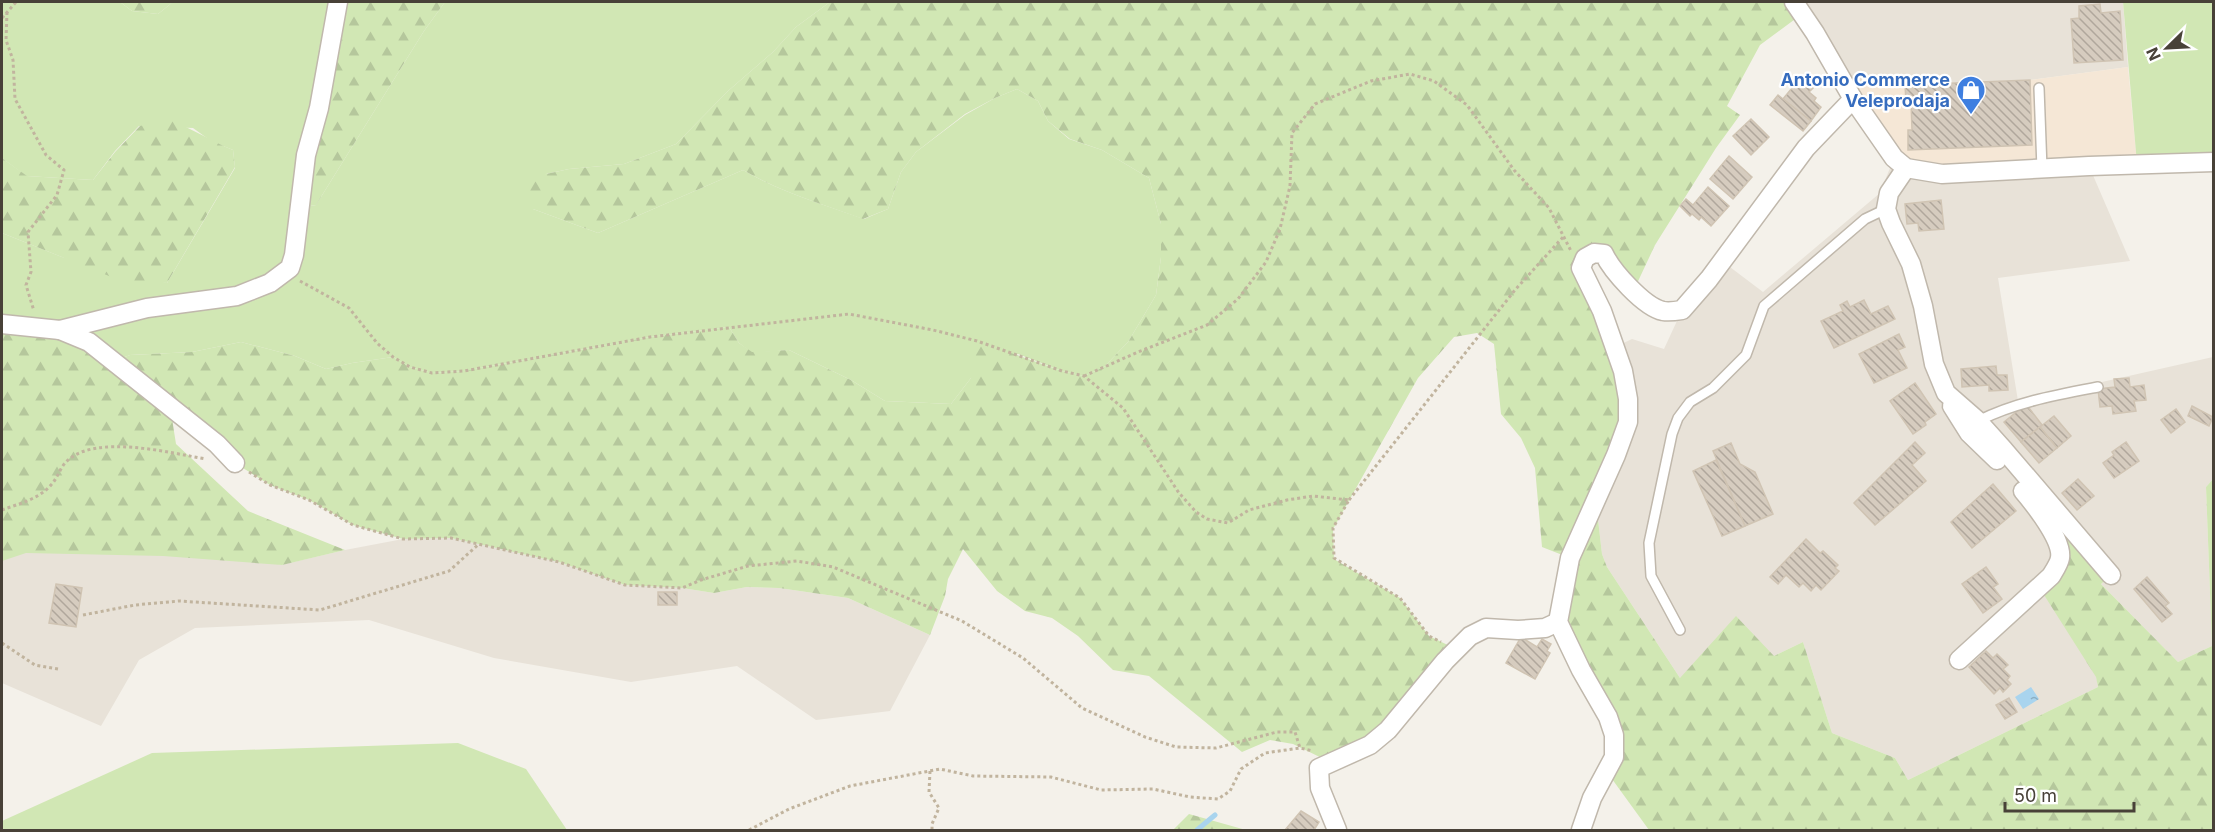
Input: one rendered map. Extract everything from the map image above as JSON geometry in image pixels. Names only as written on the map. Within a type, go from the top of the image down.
[{"type":"street","points":[[60,330],[147,308],[237,296],[270,283],[290,268],[294,255],[306,155],[319,108],[338,2]]},
{"type":"street","points":[[1794,2],[1815,33],[1853,99],[1893,158],[1906,168],[1942,174],[2089,165],[2214,162]]},
{"type":"street","points":[[1581,831],[1592,798],[1614,757],[1614,735],[1608,717],[1576,661],[1558,622],[1570,558],[1616,455],[1628,422],[1628,399],[1623,371],[1602,311],[1581,268],[1586,258],[1594,253],[1604,254],[1609,265],[1633,292],[1660,311],[1682,310],[1709,279],[1806,148],[1853,99]]},
{"type":"street","points":[[1906,168],[1889,193],[1886,209],[1911,264],[1923,306],[1934,364],[1946,393],[1969,433],[1989,450],[2037,508],[2058,544],[2060,558],[2051,576],[1959,660]]},
{"type":"street","points":[[2,324],[60,330],[89,342],[217,444],[235,463]]},
{"type":"street","points":[[1946,393],[1978,421],[2111,575]]},
{"type":"street","points":[[1337,831],[1320,788],[1320,768],[1370,746],[1388,730],[1456,649],[1470,636],[1486,628],[1518,630],[1545,628],[1558,622]]},
{"type":"lane","points":[[2039,88],[2042,169]]},
{"type":"lane","points":[[1680,630],[1651,576],[1649,543],[1672,434],[1678,418],[1690,402],[1713,388],[1746,355],[1764,306],[1865,219],[1886,209]]},
{"type":"lane","points":[[1978,421],[2002,409],[2030,400],[2098,387]]},
{"type":"path","points":[[2,18],[16,2]]},
{"type":"path","points":[[7,12],[6,40],[13,60],[15,99],[46,155],[64,170],[57,195],[28,232],[31,272],[26,285],[39,327]]},
{"type":"path","points":[[1084,376],[1207,325],[1238,299],[1266,262],[1280,229],[1290,186],[1292,133],[1315,104],[1371,81],[1410,74],[1434,81],[1467,105],[1514,170],[1550,208],[1581,268]]},
{"type":"path","points":[[1456,649],[1429,636],[1400,598],[1334,558],[1333,528],[1349,500],[1515,290],[1564,236]]},
{"type":"path","points":[[290,268],[296,279],[349,308],[377,343],[393,357],[410,366],[432,373],[464,371],[660,336],[849,314],[933,330],[977,341],[1062,371],[1084,376],[1123,408],[1179,493],[1196,512],[1207,519],[1228,523],[1249,510],[1313,496],[1349,500]]},
{"type":"path","points":[[2,510],[28,501],[51,486],[66,461],[88,448],[118,445],[235,463],[270,485],[309,500],[353,525],[403,539],[451,538],[560,562],[625,585],[682,588],[748,566],[797,561],[833,567],[962,621],[1023,658],[1082,708],[1145,737],[1176,747],[1216,748],[1277,732],[1295,732],[1300,748]]},
{"type":"path","points":[[83,615],[135,605],[179,602],[320,610],[449,571],[479,544]]},
{"type":"path","points":[[2,643],[34,665],[58,669]]},
{"type":"path","points":[[749,831],[789,809],[850,786],[940,769],[973,776],[1051,777],[1101,790],[1153,789],[1190,797],[1218,799],[1230,791],[1241,769],[1265,753],[1300,748],[1342,758]]},
{"type":"path","points":[[930,771],[929,792],[939,808],[932,824],[932,831]]},
{"type":"shaded area","points":[[1794,2],[2123,2],[2128,67],[2030,80],[1845,86]]},
{"type":"shaded area","points":[[2128,67],[2137,164],[1906,168],[1845,86],[2030,80]]},
{"type":"shaded area","points":[[1894,158],[2089,166],[2130,261],[1998,278],[2018,401],[2213,357],[2213,479],[2206,487],[2212,646],[2178,662],[2101,584],[2111,575],[2072,528],[2098,687],[1908,780],[1895,758],[1832,733],[1803,642],[1774,656],[1680,678],[1607,567],[1602,554],[1596,502],[1615,347],[1632,339],[1664,349],[1682,310],[1722,261],[1763,292],[1880,193]]},
{"type":"shaded area","points":[[2,482],[281,565],[403,539],[451,538],[559,562],[625,585],[682,588],[714,593],[747,587],[779,588],[848,598],[930,635],[890,711],[816,720],[737,666],[631,682],[494,658],[369,620],[195,628],[139,660],[101,726],[2,683]]},
{"type":"green space","points":[[2,2],[120,2],[132,11],[158,14],[173,2],[338,2],[299,208],[316,205],[424,31],[445,2],[830,2],[796,27],[773,52],[728,91],[676,144],[624,164],[569,169],[546,174],[533,209],[598,233],[743,170],[787,191],[864,219],[888,209],[901,172],[916,152],[965,115],[1017,89],[1038,101],[1048,121],[1069,139],[1102,150],[1149,178],[1161,224],[1161,257],[1156,295],[1128,342],[1104,367],[1084,376],[1062,371],[1018,354],[971,378],[951,404],[885,401],[851,380],[789,350],[752,353],[739,343],[729,327],[650,337],[464,371],[432,373],[410,367],[393,357],[326,369],[295,356],[241,342],[192,352],[130,355],[114,361],[2,324],[2,233],[62,257],[167,283],[235,168],[233,150],[211,141],[193,128],[139,126],[115,151],[93,180],[26,176],[2,158]]},
{"type":"green space","points":[[120,2],[173,2],[158,14],[132,11]]},
{"type":"green space","points":[[338,2],[445,2],[424,31],[316,205],[299,208]]},
{"type":"green space","points":[[830,2],[1794,2],[1802,14],[1760,45],[1727,106],[1740,115],[1716,148],[1655,245],[1633,292],[1609,265],[1585,258],[1628,399],[1596,502],[1602,554],[1607,567],[1680,678],[1736,616],[1774,656],[1803,642],[1832,733],[1895,758],[1908,780],[2098,687],[2096,677],[2039,587],[2060,558],[2037,508],[2111,575],[2101,584],[2178,662],[2212,646],[2206,487],[2213,479],[2213,830],[1649,830],[1612,779],[1614,735],[1558,622],[1570,558],[1542,547],[1535,468],[1521,438],[1501,414],[1494,344],[1477,333],[1454,337],[1418,378],[1333,529],[1334,559],[1400,598],[1429,636],[1456,649],[1388,730],[1330,762],[1293,744],[1270,740],[1242,752],[1149,676],[1113,670],[1078,636],[1052,618],[1025,611],[997,591],[963,549],[948,579],[945,596],[930,635],[848,598],[779,588],[747,587],[714,593],[682,588],[625,585],[559,562],[451,538],[403,539],[353,525],[309,500],[270,485],[235,463],[170,406],[176,444],[248,511],[345,550],[282,565],[163,556],[26,553],[2,561],[2,324],[60,330],[114,361],[130,355],[192,352],[241,342],[295,356],[326,369],[393,357],[410,367],[432,373],[464,371],[650,337],[729,327],[739,343],[752,352],[789,350],[851,380],[885,401],[951,404],[971,378],[977,341],[1062,371],[1084,376],[1104,367],[1128,342],[1156,295],[1161,257],[1161,224],[1149,178],[1102,150],[1070,139],[1048,121],[1038,101],[1017,89],[965,114],[916,152],[901,172],[888,209],[863,219],[787,191],[743,170],[598,233],[533,209],[523,187],[546,174],[569,169],[624,164],[676,144],[728,91],[773,52],[796,27]]},
{"type":"green space","points":[[2123,2],[2213,2],[2213,162],[2137,164]]},
{"type":"green space","points":[[168,119],[233,150],[235,167],[167,283],[119,280],[2,233],[2,158],[27,176],[93,180],[140,126]]},
{"type":"green space","points":[[458,743],[526,769],[567,830],[2,830],[2,821],[152,753]]},
{"type":"green space","points":[[1189,814],[1246,830],[1173,830]]},
{"type":"water","points":[[2031,687],[2039,699],[2023,709],[2015,697]]},
{"type":"building","points":[[2100,4],[2101,13],[2120,11],[2123,60],[2074,63],[2071,19],[2079,18],[2079,6]]},
{"type":"building","name":"Antonio Commerce Veleprodaja","points":[[2030,80],[2032,145],[1908,150],[1908,130],[1912,130],[1911,101],[1906,101],[1905,85]]},
{"type":"building","points":[[1797,82],[1802,85],[1804,82],[1813,88],[1809,92],[1821,107],[1811,121],[1783,99]]},
{"type":"building","points":[[1778,95],[1811,121],[1803,131],[1770,105]]},
{"type":"building","points":[[1751,119],[1769,137],[1751,155],[1733,136]]},
{"type":"building","points":[[1729,156],[1752,177],[1733,199],[1710,179]]},
{"type":"building","points":[[1708,187],[1729,206],[1711,226],[1701,217],[1699,220],[1692,214],[1690,216],[1680,206],[1686,199],[1693,205]]},
{"type":"building","points":[[1941,200],[1944,229],[1919,231],[1918,223],[1907,224],[1905,204]]},
{"type":"building","points":[[1864,300],[1871,314],[1888,306],[1895,319],[1834,348],[1821,321],[1843,311],[1840,305],[1847,301],[1850,307]]},
{"type":"building","points":[[1899,334],[1905,347],[1898,350],[1907,368],[1874,383],[1859,354]]},
{"type":"building","points":[[1996,366],[1997,375],[2007,375],[2008,390],[1989,391],[1989,385],[1962,387],[1961,369]]},
{"type":"building","points":[[2129,378],[2130,387],[2144,385],[2146,400],[2134,401],[2136,411],[2113,414],[2112,406],[2100,407],[2098,389],[2115,387],[2114,379]]},
{"type":"building","points":[[1915,383],[1936,414],[1913,434],[1890,401]]},
{"type":"building","points":[[2026,404],[2042,425],[2021,442],[2004,422]]},
{"type":"building","points":[[2192,406],[2213,417],[2209,426],[2188,416]]},
{"type":"building","points":[[2176,409],[2185,422],[2171,433],[2161,420]]},
{"type":"building","points":[[2054,416],[2071,436],[2057,448],[2040,427]]},
{"type":"building","points":[[2040,427],[2057,448],[2039,463],[2021,442]]},
{"type":"building","points":[[1915,442],[1925,453],[1912,465],[1926,481],[1875,525],[1854,503]]},
{"type":"building","points":[[2126,442],[2139,461],[2114,478],[2103,463],[2114,455],[2112,452]]},
{"type":"building","points":[[1731,443],[1740,464],[1755,472],[1773,514],[1745,526],[1713,451]]},
{"type":"building","points":[[1716,460],[1745,526],[1722,536],[1693,471]]},
{"type":"building","points":[[2078,479],[2094,496],[2077,510],[2062,493]]},
{"type":"building","points":[[1993,484],[2016,511],[1972,548],[1951,522]]},
{"type":"building","points":[[1806,539],[1820,553],[1823,551],[1838,565],[1835,568],[1839,571],[1821,590],[1816,585],[1811,591],[1803,583],[1799,587],[1786,575],[1778,584],[1770,577]]},
{"type":"building","points":[[1986,567],[1998,584],[1993,587],[2002,599],[1983,613],[1962,584]]},
{"type":"building","points":[[2147,577],[2169,603],[2165,606],[2172,614],[2162,622],[2134,589]]},
{"type":"building","points":[[56,584],[82,588],[76,627],[49,623]]},
{"type":"building","points":[[658,592],[677,592],[677,605],[658,605]]},
{"type":"building","points":[[1521,637],[1537,647],[1542,639],[1551,644],[1547,651],[1550,653],[1535,679],[1506,663]]},
{"type":"building","points":[[1986,651],[1993,658],[1997,654],[2008,665],[2003,669],[2010,676],[2007,680],[2011,684],[2003,692],[2000,688],[1994,694],[1969,667]]},
{"type":"building","points":[[2009,698],[2017,712],[2005,719],[1996,705]]},
{"type":"building","points":[[1301,811],[1319,822],[1314,830],[1285,830]]},
{"type":"waterway","points":[[1197,830],[1215,815]]},
{"type":"place","name":"Antonio Commerce Veleprodaja","points":[[1971,116]]}]
